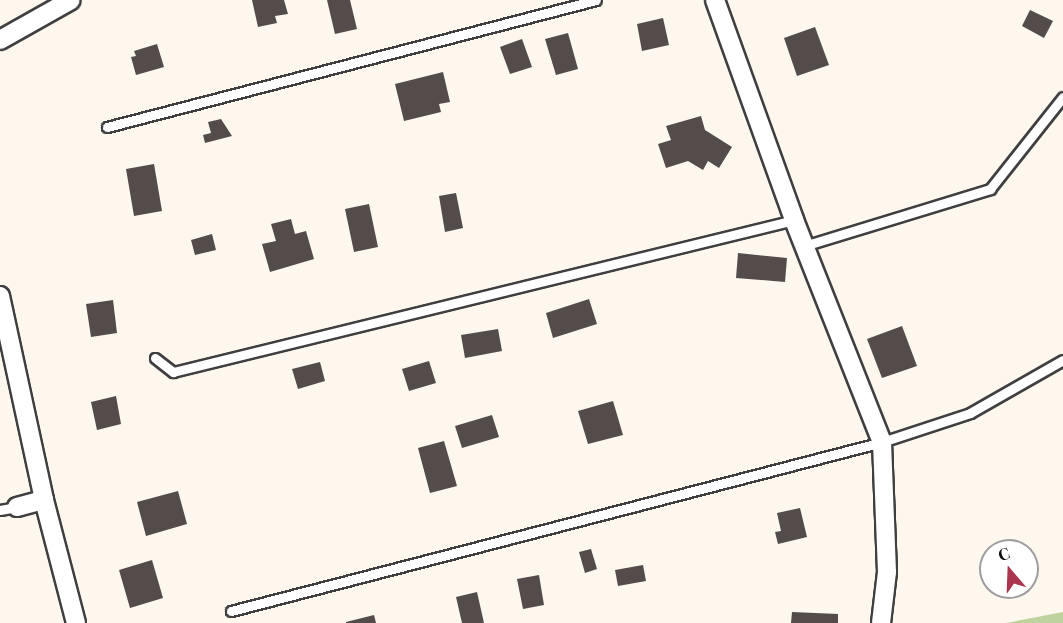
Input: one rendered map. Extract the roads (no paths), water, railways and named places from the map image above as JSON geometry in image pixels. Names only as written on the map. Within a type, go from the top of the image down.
[{"type":"street","points":[[0,40],[71,0]]},
{"type":"street","points":[[715,0],[794,220],[882,442],[887,572],[880,623]]},
{"type":"street","points":[[0,296],[44,500],[76,623]]},
{"type":"street","points":[[9,508],[44,500]]},
{"type":"lane","points":[[107,127],[596,0]]},
{"type":"lane","points":[[804,246],[990,189],[1063,97]]},
{"type":"lane","points":[[154,358],[173,372],[794,220]]},
{"type":"lane","points":[[231,611],[882,442],[970,413],[1063,360]]}]
